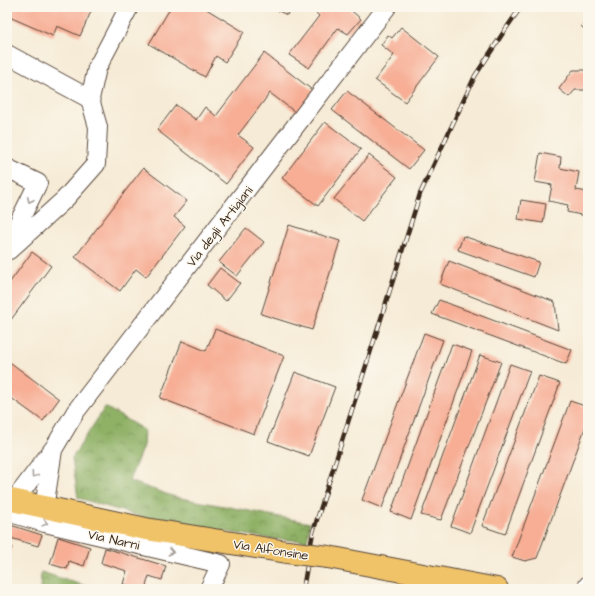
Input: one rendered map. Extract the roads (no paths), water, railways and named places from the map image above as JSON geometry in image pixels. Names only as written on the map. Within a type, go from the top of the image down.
[{"type":"main road","points":[[9,504],[44,508]]},
{"type":"main road","name":"Via Alfonsine","points":[[44,508],[146,529],[287,552],[328,557],[497,589]]},
{"type":"street","points":[[8,252],[65,199],[96,164],[98,127],[90,99],[97,68],[129,7]]},
{"type":"street","name":"Via degli Artigiani","points":[[9,504],[54,448],[76,411],[387,7]]},
{"type":"street","points":[[7,54],[90,99]]},
{"type":"street","points":[[7,168],[38,183],[16,228],[8,252]]},
{"type":"street","name":"Via degli Artigiani","points":[[44,508],[54,448]]},
{"type":"street","name":"Via Narni","points":[[9,504],[45,523],[221,564],[209,589]]},
{"type":"street","points":[[586,589],[588,585]]},
{"type":"railway","points":[[303,589],[313,532],[420,194],[475,76],[521,7]]}]
